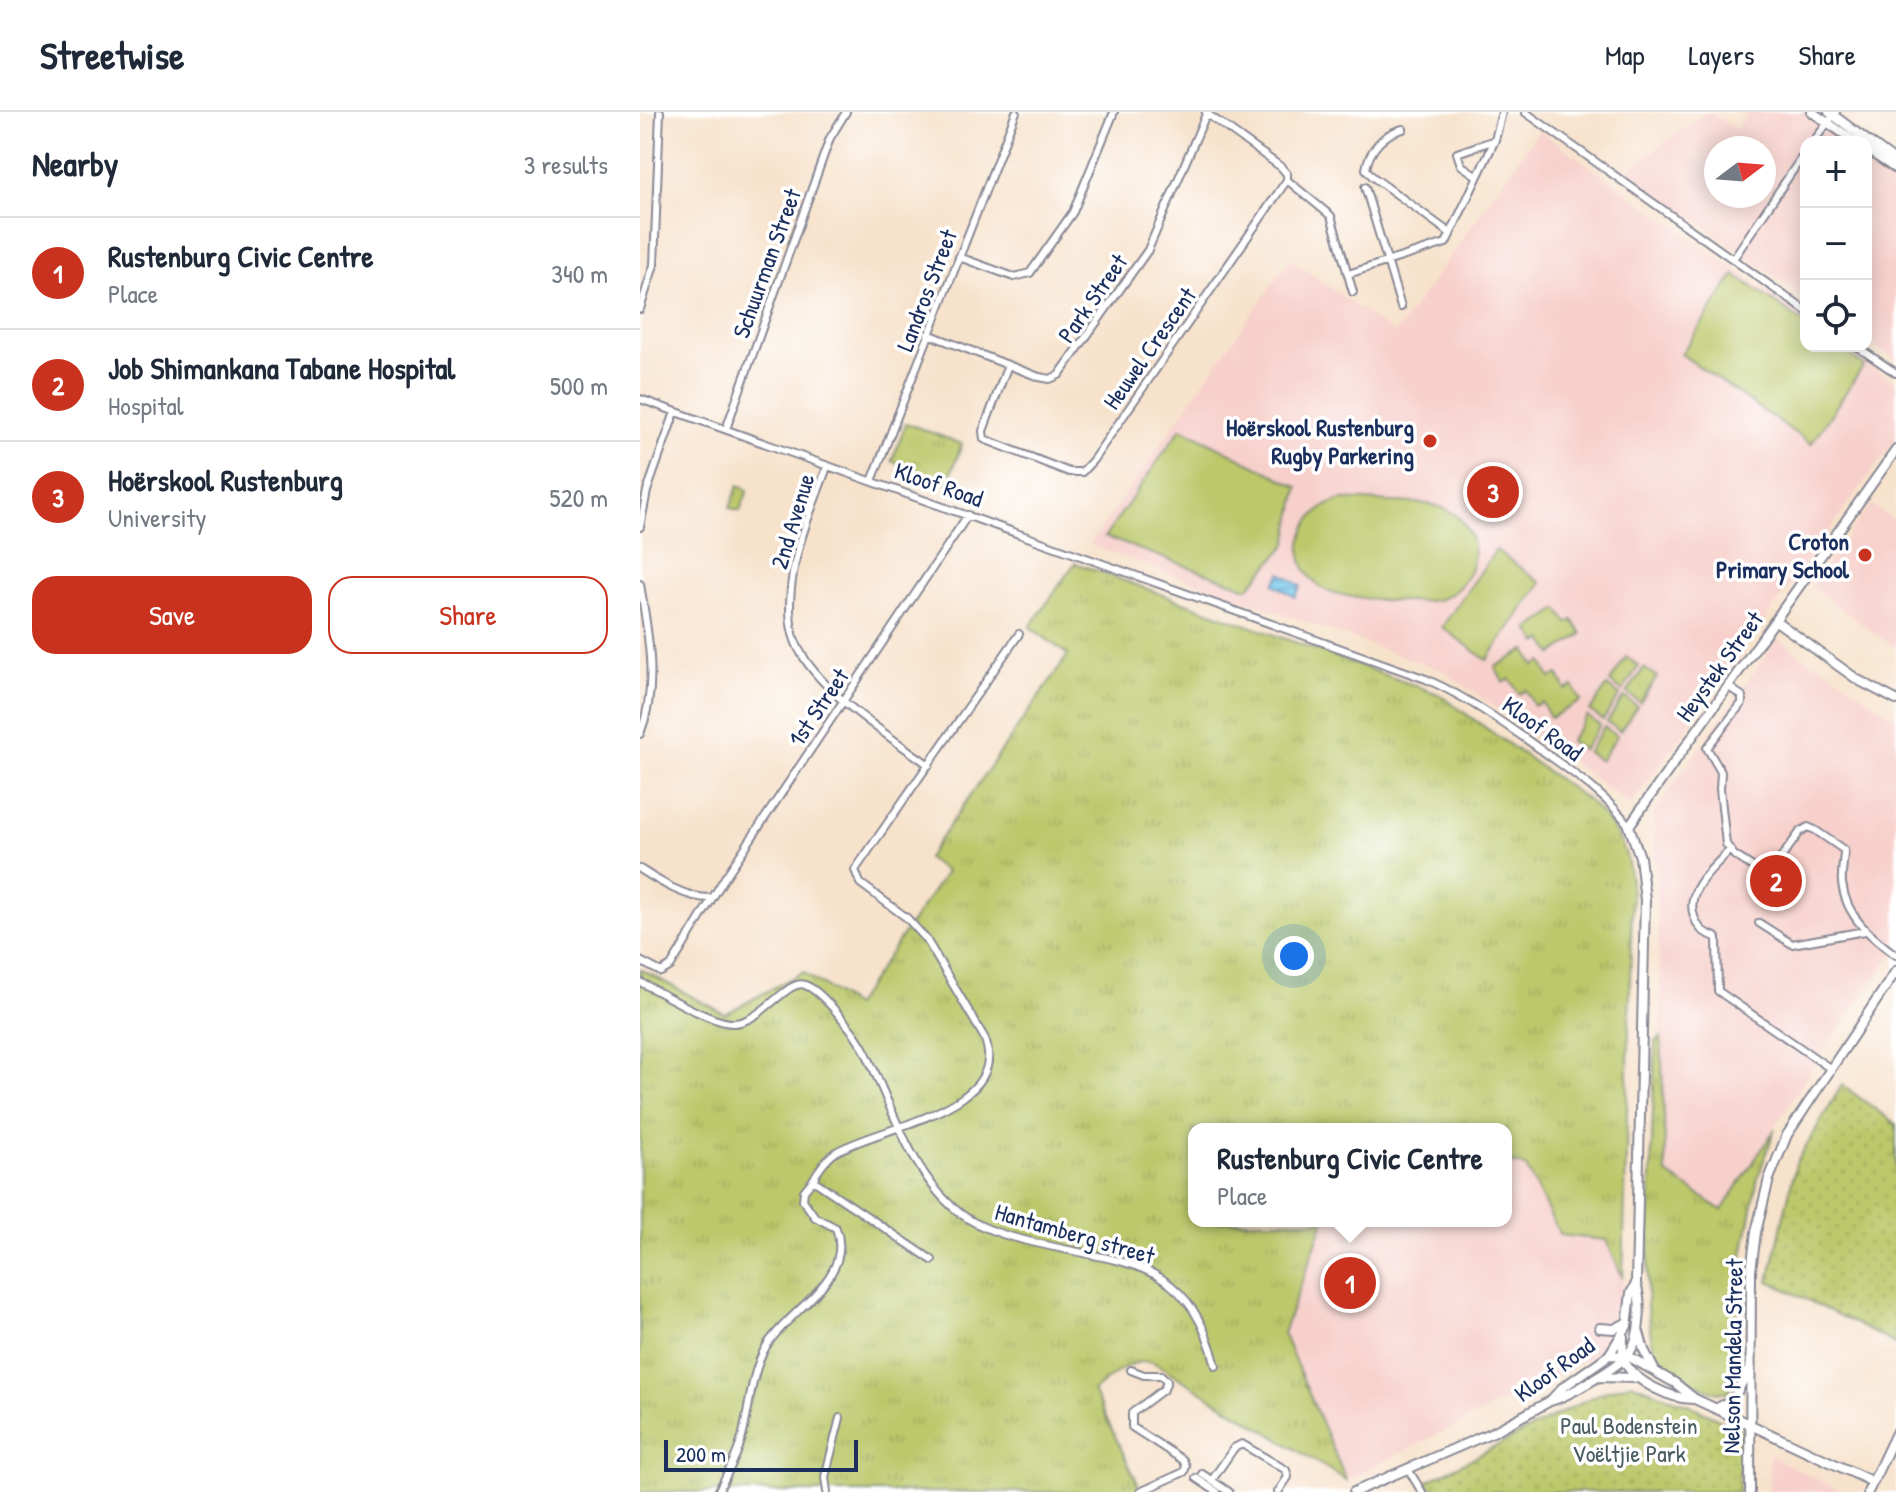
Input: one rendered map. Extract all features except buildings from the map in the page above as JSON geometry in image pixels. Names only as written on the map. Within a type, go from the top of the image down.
[{"type":"street","points":[[640,309],[654,265],[660,112]]},
{"type":"street","name":"Schuurman Street","points":[[726,429],[830,138],[846,112]]},
{"type":"street","name":"Landros Street","points":[[872,481],[1016,112]]},
{"type":"street","points":[[959,257],[1014,277],[1030,273],[1073,212],[1114,112]]},
{"type":"street","points":[[1348,274],[1442,245],[1448,240],[1495,140],[1502,112]]},
{"type":"street","points":[[1525,112],[1536,115],[1800,307]]},
{"type":"street","points":[[1812,112],[1831,116],[1896,162]]},
{"type":"street","points":[[1206,113],[1281,167],[1287,174],[1287,180],[1331,216],[1353,292]]},
{"type":"street","name":"Park Street","points":[[928,334],[1050,379],[1063,371],[1148,250],[1206,113]]},
{"type":"street","points":[[1817,136],[1831,116]]},
{"type":"street","points":[[1831,116],[1850,136]]},
{"type":"street","points":[[1403,129],[1384,136],[1367,162],[1366,169],[1450,233]]},
{"type":"street","points":[[1477,176],[1461,165],[1457,153],[1495,140]]},
{"type":"street","points":[[1872,153],[1896,169]]},
{"type":"street","points":[[1733,259],[1800,160]]},
{"type":"street","name":"Heuwel Crescent","points":[[1008,365],[983,431],[984,439],[1069,472],[1082,472],[1287,180]]},
{"type":"street","points":[[1365,187],[1401,307]]},
{"type":"street","points":[[1865,352],[1896,373]]},
{"type":"street","name":"Kloof Road","points":[[640,399],[1377,660],[1451,690],[1522,736],[1594,790],[1629,826],[1640,857],[1645,900],[1636,1284],[1631,1293],[1628,1322],[1623,1335],[1609,1355],[1562,1388],[1550,1401],[1495,1431],[1354,1492]]},
{"type":"street","points":[[640,527],[647,491],[675,412]]},
{"type":"street","name":"Heystek Street","points":[[1629,826],[1896,450]]},
{"type":"street","name":"2nd Avenue","points":[[827,467],[793,571],[793,635],[803,658],[844,700],[929,765]]},
{"type":"street","name":"1st Street","points":[[640,961],[661,972],[669,969],[712,898],[968,515]]},
{"type":"street","points":[[640,584],[651,680],[647,717],[640,734]]},
{"type":"street","points":[[1776,621],[1858,680],[1896,700]]},
{"type":"street","points":[[718,1492],[741,1444],[758,1365],[767,1346],[781,1327],[828,1280],[837,1262],[839,1244],[836,1228],[815,1217],[803,1200],[804,1191],[835,1153],[951,1105],[981,1081],[989,1065],[984,1037],[926,939],[907,918],[860,883],[855,875],[857,865],[1019,634]]},
{"type":"street","points":[[1729,687],[1742,696],[1742,703],[1707,748],[1721,772],[1723,828],[1730,850],[1765,875],[1770,873],[1800,832],[1808,827],[1815,830],[1844,850],[1842,878],[1853,915],[1865,931],[1896,955]]},
{"type":"street","points":[[1730,850],[1699,882],[1693,900],[1699,926],[1717,938],[1718,991],[1831,1069]]},
{"type":"street","points":[[640,869],[672,888],[696,897],[712,898]]},
{"type":"street","points":[[1759,923],[1792,944],[1865,931]]},
{"type":"street","name":"Nelson Mandela Street","points":[[1750,1492],[1751,1271],[1762,1202],[1787,1135],[1896,971]]},
{"type":"street","name":"Hantamberg street","points":[[640,982],[725,1022],[740,1022],[769,1008],[789,988],[800,983],[813,989],[827,1002],[867,1055],[897,1127],[933,1184],[961,1215],[1008,1236],[1128,1263],[1159,1275],[1187,1300],[1199,1316],[1216,1366]]},
{"type":"street","points":[[813,1180],[932,1260]]},
{"type":"street","points":[[1636,1284],[1639,1295],[1638,1328],[1655,1372]]},
{"type":"street","points":[[1600,1328],[1614,1329],[1628,1322]]},
{"type":"street","points":[[1550,1401],[1561,1399],[1625,1357],[1638,1328]]},
{"type":"street","points":[[1623,1335],[1625,1357],[1639,1378]]},
{"type":"street","points":[[1609,1355],[1625,1357],[1655,1372],[1695,1399]]},
{"type":"street","points":[[1716,1409],[1727,1405],[1739,1392],[1750,1367]]},
{"type":"street","points":[[1131,1370],[1144,1375],[1161,1375],[1167,1381],[1164,1389],[1132,1413],[1132,1427],[1183,1460],[1186,1466],[1184,1472],[1155,1490],[1140,1492]]},
{"type":"street","points":[[1598,1377],[1639,1378],[1673,1395],[1695,1399],[1873,1482]]},
{"type":"street","points":[[827,1492],[825,1477],[840,1418]]},
{"type":"street","points":[[1868,1492],[1896,1433]]},
{"type":"street","points":[[1212,1480],[1234,1448],[1242,1444],[1286,1470],[1288,1477],[1278,1492]]},
{"type":"street","points":[[1408,1469],[1422,1492]]},
{"type":"street","points":[[1217,1492],[1199,1476],[1212,1480],[1229,1492]]},
{"type":"shaded area","points":[[1706,112],[1736,130],[1749,112],[1805,112],[1839,136],[1800,136],[1800,294],[1626,172]]},
{"type":"shaded area","points":[[1539,130],[1800,315],[1800,352],[1852,352],[1896,383],[1896,438],[1631,805],[1444,671],[1090,545],[1290,259],[1395,334]]},
{"type":"shaded area","points":[[1872,158],[1896,175],[1896,360],[1872,343]]},
{"type":"shaded area","name":"Croton Primary School","points":[[1871,504],[1896,522],[1896,648],[1811,587]]},
{"type":"shaded area","points":[[1779,638],[1809,661],[1814,664],[1818,662],[1896,719],[1896,949],[1817,1060],[1722,1210],[1666,1173],[1654,812]]},
{"type":"shaded area","points":[[1512,1163],[1526,1167],[1560,1235],[1606,1240],[1623,1278],[1622,1317],[1605,1351],[1346,1480],[1283,1333],[1322,1227],[1512,1227]]},
{"type":"shaded area","points":[[1769,1455],[1843,1492],[1769,1492]]},
{"type":"green space","points":[[1735,275],[1800,320],[1800,352],[1846,352],[1864,365],[1811,444],[1681,354]]},
{"type":"green space","points":[[906,423],[962,444],[948,482],[892,461]]},
{"type":"green space","points":[[1181,428],[1298,487],[1287,544],[1248,588],[1105,537]]},
{"type":"green space","points":[[738,486],[748,490],[740,511],[730,508]]},
{"type":"green space","points":[[1343,500],[1429,504],[1451,512],[1467,528],[1472,541],[1473,557],[1467,577],[1450,594],[1430,601],[1360,598],[1320,587],[1309,576],[1303,563],[1303,536],[1308,523],[1317,513]]},
{"type":"green space","points":[[1496,550],[1541,583],[1487,660],[1442,627]]},
{"type":"green space","points":[[1075,563],[1438,694],[1601,813],[1623,846],[1630,870],[1632,900],[1623,1278],[1606,1240],[1560,1235],[1526,1167],[1512,1163],[1512,1123],[1188,1123],[1188,1227],[1322,1227],[1283,1333],[1346,1480],[1153,1362],[1144,1362],[1128,1366],[1093,1391],[1142,1492],[640,1492],[640,969],[725,1014],[803,972],[854,1006],[946,872],[927,858],[1068,655],[1030,627]]},
{"type":"green space","points":[[1558,609],[1568,623],[1573,620],[1582,634],[1553,654],[1543,640],[1538,643],[1529,629]]},
{"type":"green space","points":[[1526,650],[1534,666],[1542,662],[1550,678],[1558,674],[1566,690],[1573,686],[1581,701],[1550,718],[1542,702],[1534,706],[1526,690],[1519,694],[1510,679],[1503,682],[1495,667]]},
{"type":"green space","points":[[1626,657],[1639,666],[1622,691],[1610,682]]},
{"type":"green space","points":[[1644,668],[1657,677],[1640,702],[1627,693]]},
{"type":"green space","points":[[1607,686],[1620,695],[1603,720],[1590,711]]},
{"type":"green space","points":[[1624,697],[1637,706],[1620,731],[1607,722]]},
{"type":"green space","points":[[1587,716],[1600,725],[1583,750],[1570,741]]},
{"type":"green space","points":[[1604,727],[1617,736],[1600,761],[1588,752]]},
{"type":"green space","points":[[1661,1037],[1666,1173],[1722,1210],[1775,1129],[1758,1177],[1742,1260],[1737,1378],[1728,1392],[1706,1389],[1669,1366],[1656,1353],[1651,1335],[1647,1307],[1655,1042]]},
{"type":"green space","points":[[1842,1085],[1896,1124],[1896,1344],[1769,1281],[1796,1163]]},
{"type":"green space","name":"Paul Bodenstein Voëltjie Park","points":[[1631,1383],[1692,1406],[1742,1430],[1738,1492],[1439,1492],[1424,1483],[1598,1394]]},
{"type":"water","points":[[1281,573],[1301,586],[1295,597],[1274,584]]},
{"type":"place","name":"Hoërskool Rustenburg Rugby Parkering","points":[[1430,441]]},
{"type":"place","name":"Hoërskool Rustenburg","points":[[1493,492]]},
{"type":"place","name":"Croton Primary School","points":[[1865,555]]},
{"type":"place","name":"Job Shimankana Tabane Hospital","points":[[1776,881]]},
{"type":"place","name":"Rustenburg Civic Centre","points":[[1350,1283]]}]
